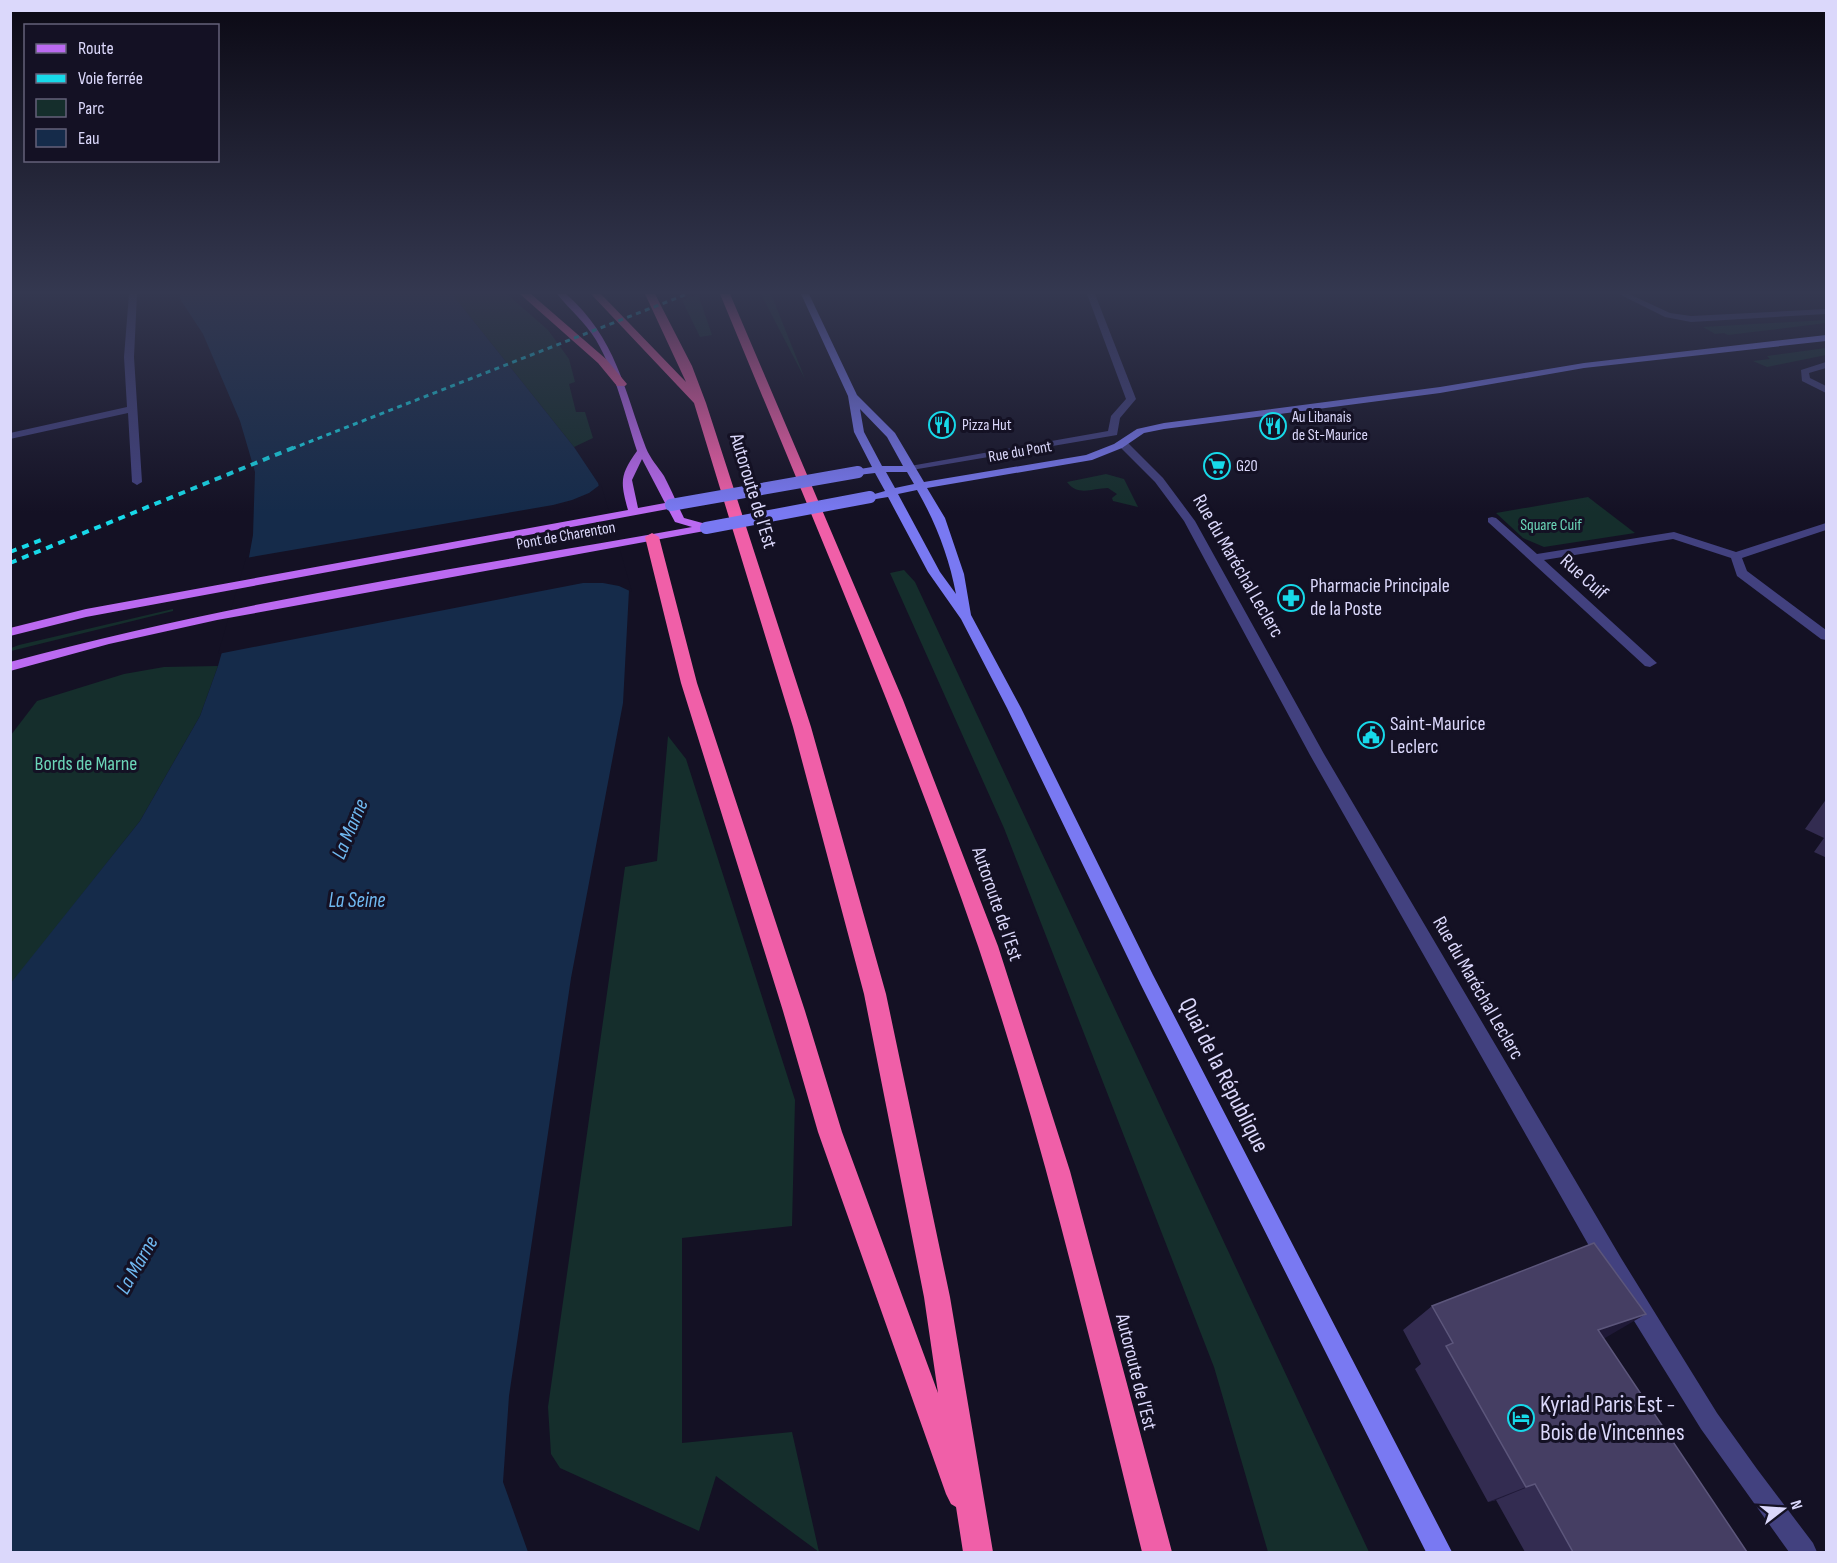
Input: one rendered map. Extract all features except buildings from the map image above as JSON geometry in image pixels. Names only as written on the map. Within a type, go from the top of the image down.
[{"type":"highway","points":[[607,367],[621,384]]},
{"type":"highway","points":[[666,367],[700,403]]},
{"type":"highway","name":"Autoroute de l’Est","points":[[686,367],[700,403],[801,727],[875,994],[937,1297],[977,1544]]},
{"type":"highway","name":"Autoroute de l’Est","points":[[755,367],[910,740],[989,950],[1038,1106],[1088,1282],[1157,1552]]},
{"type":"highway","points":[[652,537],[688,683],[794,1011],[830,1132],[977,1544]]},
{"type":"main road","points":[[613,367],[621,384],[641,446],[659,477],[679,520],[706,528]]},
{"type":"main road","points":[[839,367],[853,396]]},
{"type":"main road","name":"Rue du Pont","points":[[921,488],[1088,458],[1122,443],[1141,431],[1164,426],[1440,390],[1479,381],[1580,367]]},
{"type":"main road","name":"Quai de la République","points":[[853,396],[859,432],[934,572],[967,618],[1014,708],[1147,980],[1439,1552]]},
{"type":"main road","name":"Quai de la République","points":[[853,396],[891,435],[939,518],[958,574],[967,618]]},
{"type":"main road","points":[[634,512],[626,473],[641,446]]},
{"type":"main road","name":"Pont de Charenton","points":[[10,632],[86,613],[672,505],[858,472],[910,469]]},
{"type":"main road","name":"Pont de Charenton","points":[[10,667],[108,640],[217,616],[921,488]]},
{"type":"main road","points":[[652,537],[679,520]]},
{"type":"street","points":[[130,367],[137,482]]},
{"type":"street","points":[[1113,433],[1114,417],[1130,403],[1131,399],[1119,367]]},
{"type":"street","points":[[1821,367],[1804,372],[1805,379],[1827,390]]},
{"type":"street","points":[[10,436],[132,410]]},
{"type":"street","name":"Rue du Maréchal Leclerc","points":[[1113,433],[1159,480],[1190,521],[1317,755],[1612,1266],[1703,1412],[1748,1478],[1804,1552]]},
{"type":"street","name":"Rue du Pont","points":[[910,469],[1113,433]]},
{"type":"street","name":"Rue Cuif","points":[[1492,520],[1650,663]]},
{"type":"street","points":[[1535,558],[1674,535],[1736,556],[1827,526]]},
{"type":"street","points":[[1736,556],[1741,573],[1827,636]]},
{"type":"green space","points":[[510,367],[571,367],[575,382],[569,384],[576,412],[585,412],[593,438],[574,447]]},
{"type":"green space","points":[[1106,474],[1124,479],[1138,507],[1113,501],[1112,498],[1117,494],[1108,488],[1086,491],[1071,487],[1067,482]]},
{"type":"green space","name":"Square Cuif","points":[[1588,497],[1635,533],[1544,547],[1523,538],[1496,513]]},
{"type":"green space","points":[[904,570],[915,582],[1369,1552],[1268,1552],[1214,1367],[1004,828],[890,573]]},
{"type":"green space","points":[[173,609],[173,611],[11,651],[11,648],[19,645]]},
{"type":"green space","name":"Bords de Marne","points":[[218,666],[200,716],[140,821],[11,984],[11,735],[37,701],[124,674],[164,667]]},
{"type":"green space","points":[[668,736],[686,759],[795,1100],[792,1226],[682,1238],[682,1443],[792,1432],[819,1552],[716,1476],[699,1531],[560,1468],[551,1454],[548,1407],[625,867],[657,861]]},
{"type":"water","name":"La Seine","points":[[217,367],[510,367],[574,447],[598,483],[629,590],[623,703],[571,978],[509,1396],[503,1482],[528,1552],[11,1552],[10,984],[140,821],[200,716],[218,666],[249,557],[253,535],[255,472],[240,421]]},
{"type":"pier","points":[[601,484],[632,592],[619,586],[603,583],[583,583],[218,654],[246,558],[553,505],[589,493]]},
{"type":"railway","points":[[291,449],[501,367]]},
{"type":"railway","points":[[10,563],[295,447]]},
{"type":"railway","points":[[10,552],[41,540]]},
{"type":"place","name":"Pizza Hut","points":[[942,425]]},
{"type":"place","name":"Au Libanais de St-Maurice","points":[[1273,426]]},
{"type":"place","name":"G20","points":[[1217,466]]},
{"type":"place","name":"Pharmacie Principale de la Poste","points":[[1291,598]]},
{"type":"place","name":"Saint-Maurice Leclerc","points":[[1371,735]]},
{"type":"place","name":"Kyriad Paris Est - Bois de Vincennes","points":[[1521,1418]]},
{"type":"water label","name":"La Marne","points":[[350,829]]},
{"type":"water label","name":"La Marne","points":[[137,1265]]}]
